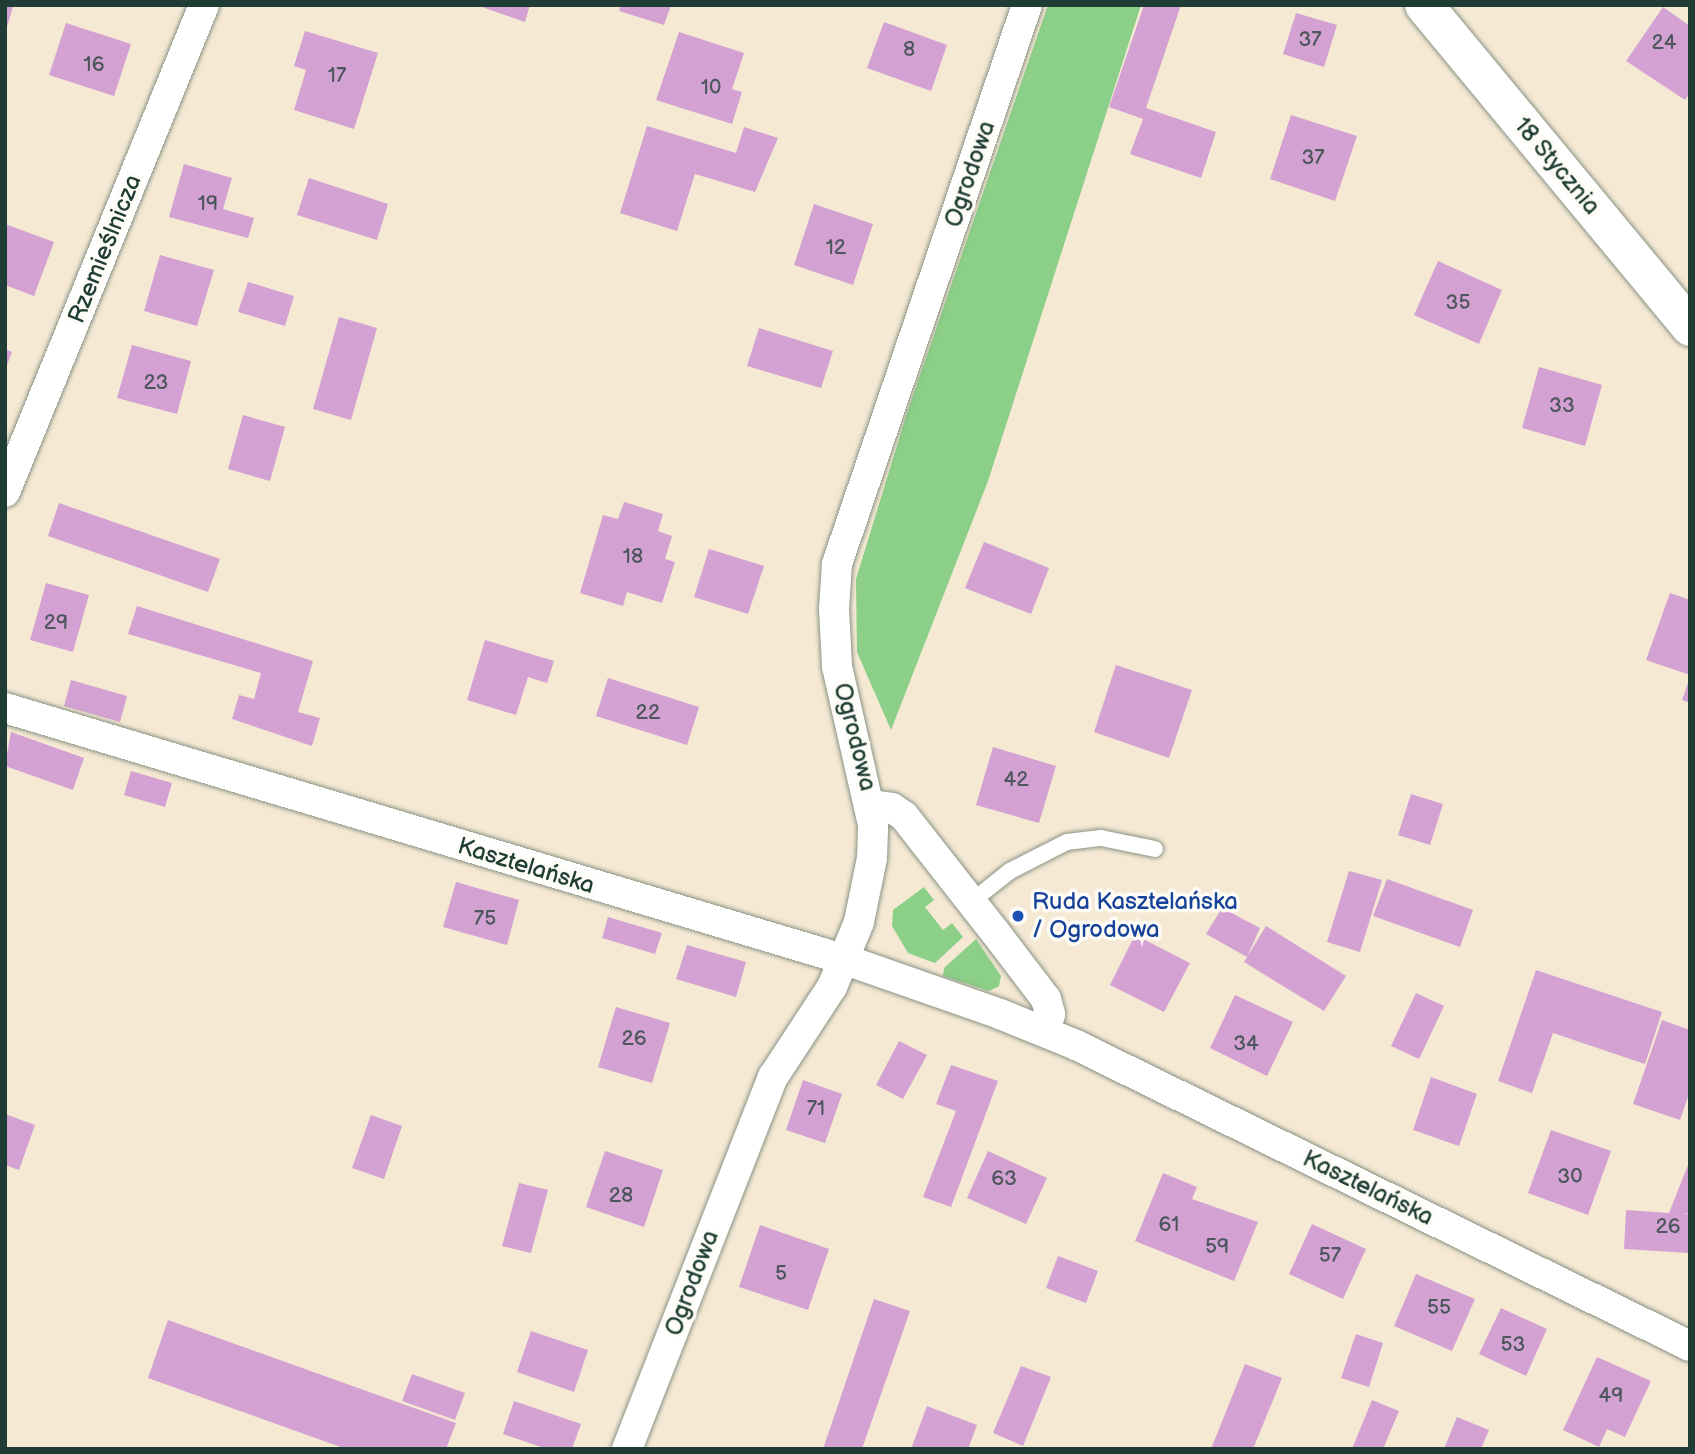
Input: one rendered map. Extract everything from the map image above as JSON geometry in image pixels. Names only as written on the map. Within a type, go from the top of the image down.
[{"type":"main road","name":"18 Stycznia","points":[[1424,5],[1690,327]]},
{"type":"street","name":"Rzemieślnicza","points":[[5,492],[204,5]]},
{"type":"street","name":"Ogrodowa","points":[[627,1449],[773,1077],[846,960],[872,858],[871,805],[837,666],[834,609],[838,564],[1027,5]]},
{"type":"street","name":"Kasztelańska","points":[[5,708],[846,960],[1045,1031],[1690,1346]]},
{"type":"street","points":[[871,805],[892,808],[904,817],[1046,999],[1050,1014],[1045,1031]]},
{"type":"lane","points":[[971,902],[1010,871],[1067,842],[1101,838],[1155,849]]},
{"type":"green space","points":[[1048,5],[1141,5],[988,481],[891,730],[857,652],[856,579],[907,413]]},
{"type":"green space","points":[[924,887],[934,900],[925,907],[943,930],[952,923],[963,937],[935,963],[908,953],[892,926],[893,910]]},
{"type":"green space","points":[[976,939],[1001,976],[999,986],[989,991],[943,976],[944,968]]},
{"type":"building","points":[[5,5],[13,7],[6,30],[5,30]]},
{"type":"building","points":[[476,5],[530,5],[525,22]]},
{"type":"building","points":[[621,5],[671,5],[664,25],[619,11]]},
{"type":"building","points":[[1144,5],[1181,5],[1146,108],[1216,132],[1201,178],[1130,154],[1143,119],[1109,107]]},
{"type":"building","points":[[1663,7],[1690,26],[1690,93],[1685,100],[1626,61]]},
{"type":"building","points":[[1296,13],[1337,25],[1324,67],[1283,54]]},
{"type":"building","points":[[884,22],[947,45],[931,91],[867,68]]},
{"type":"building","points":[[66,23],[131,44],[114,96],[49,75]]},
{"type":"building","points":[[305,31],[378,53],[354,129],[294,110],[306,70],[294,66]]},
{"type":"building","points":[[679,32],[744,53],[732,89],[742,92],[732,124],[656,100]]},
{"type":"building","points":[[1291,115],[1357,136],[1335,201],[1270,179]]},
{"type":"building","points":[[647,126],[736,153],[744,127],[778,138],[755,192],[695,174],[677,231],[620,213]]},
{"type":"building","points":[[184,164],[232,178],[223,209],[254,218],[248,238],[169,217]]},
{"type":"building","points":[[309,178],[388,204],[377,240],[297,215]]},
{"type":"building","points":[[814,204],[873,224],[853,285],[794,265]]},
{"type":"building","points":[[5,224],[54,242],[34,296],[5,285]]},
{"type":"building","points":[[160,255],[214,270],[197,326],[144,311]]},
{"type":"building","points":[[1438,261],[1502,290],[1479,344],[1414,315]]},
{"type":"building","points":[[248,282],[294,296],[285,326],[238,312]]},
{"type":"building","points":[[339,317],[377,328],[351,420],[313,409]]},
{"type":"building","points":[[759,328],[833,351],[821,388],[747,366]]},
{"type":"building","points":[[132,345],[191,361],[177,414],[117,398]]},
{"type":"building","points":[[5,349],[12,352],[5,370]]},
{"type":"building","points":[[1539,367],[1602,385],[1585,446],[1522,428]]},
{"type":"building","points":[[243,415],[285,427],[270,481],[228,469]]},
{"type":"building","points":[[624,502],[663,514],[658,531],[672,536],[665,559],[675,562],[662,603],[627,592],[623,606],[580,593],[603,515],[618,519]]},
{"type":"building","points":[[59,503],[220,559],[208,592],[48,536]]},
{"type":"building","points":[[984,542],[1049,568],[1031,614],[965,588]]},
{"type":"building","points":[[709,549],[764,566],[748,614],[694,597]]},
{"type":"building","points":[[46,583],[89,595],[73,652],[30,640]]},
{"type":"building","points":[[1670,593],[1690,600],[1690,675],[1646,660]]},
{"type":"building","points":[[137,606],[313,661],[298,712],[320,718],[312,746],[232,719],[239,695],[254,699],[261,673],[128,634]]},
{"type":"building","points":[[485,640],[554,661],[547,683],[528,677],[516,715],[467,700]]},
{"type":"building","points":[[1116,665],[1192,690],[1169,758],[1094,732]]},
{"type":"building","points":[[608,678],[699,707],[687,745],[596,716]]},
{"type":"building","points":[[71,680],[127,696],[120,722],[64,706]]},
{"type":"building","points":[[1690,680],[1690,703],[1682,700]]},
{"type":"building","points":[[11,732],[84,758],[73,790],[5,766]]},
{"type":"building","points":[[993,747],[1056,766],[1039,823],[976,805]]},
{"type":"building","points":[[131,771],[172,783],[165,807],[124,795]]},
{"type":"building","points":[[1411,794],[1443,804],[1430,845],[1398,835]]},
{"type":"building","points":[[1349,871],[1382,880],[1360,952],[1327,942]]},
{"type":"building","points":[[1387,879],[1473,910],[1460,947],[1373,916]]},
{"type":"building","points":[[456,882],[519,900],[507,945],[443,927]]},
{"type":"building","points":[[1222,908],[1260,928],[1247,957],[1206,934]]},
{"type":"building","points":[[608,917],[662,933],[655,954],[602,938]]},
{"type":"building","points":[[1266,926],[1346,976],[1324,1011],[1244,962]]},
{"type":"building","points":[[1135,935],[1190,963],[1164,1012],[1110,985]]},
{"type":"building","points":[[687,945],[746,962],[736,997],[676,979]]},
{"type":"building","points":[[1536,970],[1662,1012],[1645,1064],[1553,1033],[1532,1093],[1498,1081]]},
{"type":"building","points":[[1416,993],[1444,1006],[1419,1059],[1391,1046]]},
{"type":"building","points":[[1235,995],[1293,1022],[1267,1076],[1210,1048]]},
{"type":"building","points":[[616,1007],[670,1023],[652,1083],[598,1067]]},
{"type":"building","points":[[1662,1020],[1690,1030],[1690,1091],[1680,1120],[1633,1104]]},
{"type":"building","points":[[899,1041],[927,1055],[903,1099],[876,1085]]},
{"type":"building","points":[[951,1065],[998,1081],[951,1207],[923,1197],[956,1111],[936,1104]]},
{"type":"building","points":[[1431,1077],[1477,1094],[1459,1146],[1413,1130]]},
{"type":"building","points":[[803,1080],[842,1094],[825,1143],[786,1130]]},
{"type":"building","points":[[5,1114],[35,1125],[19,1170],[5,1165]]},
{"type":"building","points":[[371,1115],[402,1126],[384,1179],[352,1168]]},
{"type":"building","points":[[1551,1130],[1611,1151],[1588,1215],[1528,1193]]},
{"type":"building","points":[[605,1151],[663,1170],[644,1227],[586,1207]]},
{"type":"building","points":[[988,1151],[1047,1178],[1026,1224],[967,1198]]},
{"type":"building","points":[[1690,1160],[1690,1213],[1683,1213],[1690,1214],[1690,1253],[1624,1249],[1626,1210],[1669,1213]]},
{"type":"building","points":[[1163,1173],[1197,1187],[1192,1199],[1258,1222],[1234,1281],[1135,1241]]},
{"type":"building","points":[[519,1183],[548,1190],[531,1253],[502,1246]]},
{"type":"building","points":[[1312,1224],[1366,1249],[1343,1299],[1289,1274]]},
{"type":"building","points":[[760,1225],[829,1249],[808,1310],[739,1287]]},
{"type":"building","points":[[1058,1256],[1098,1271],[1086,1303],[1046,1288]]},
{"type":"building","points":[[1416,1274],[1475,1299],[1452,1351],[1394,1326]]},
{"type":"building","points":[[874,1299],[910,1311],[862,1449],[823,1449]]},
{"type":"building","points":[[1501,1308],[1547,1329],[1526,1376],[1479,1354]]},
{"type":"building","points":[[168,1320],[456,1423],[446,1449],[346,1449],[148,1378]]},
{"type":"building","points":[[531,1331],[588,1350],[574,1392],[517,1372]]},
{"type":"building","points":[[1356,1334],[1383,1343],[1369,1387],[1341,1378]]},
{"type":"building","points":[[1597,1357],[1651,1381],[1625,1437],[1607,1429],[1599,1447],[1563,1430]]},
{"type":"building","points":[[1245,1364],[1282,1378],[1253,1449],[1211,1449]]},
{"type":"building","points":[[1021,1366],[1051,1377],[1023,1446],[993,1433]]},
{"type":"building","points":[[412,1374],[465,1393],[455,1420],[402,1401]]},
{"type":"building","points":[[1372,1400],[1399,1411],[1383,1449],[1352,1449]]},
{"type":"building","points":[[514,1401],[581,1424],[572,1449],[547,1449],[503,1434]]},
{"type":"building","points":[[927,1406],[977,1425],[968,1449],[911,1449]]},
{"type":"building","points":[[1457,1417],[1489,1430],[1481,1449],[1444,1449]]},
{"type":"place","name":"Ruda Kasztelańska / Ogrodowa","points":[[1018,916]]}]
